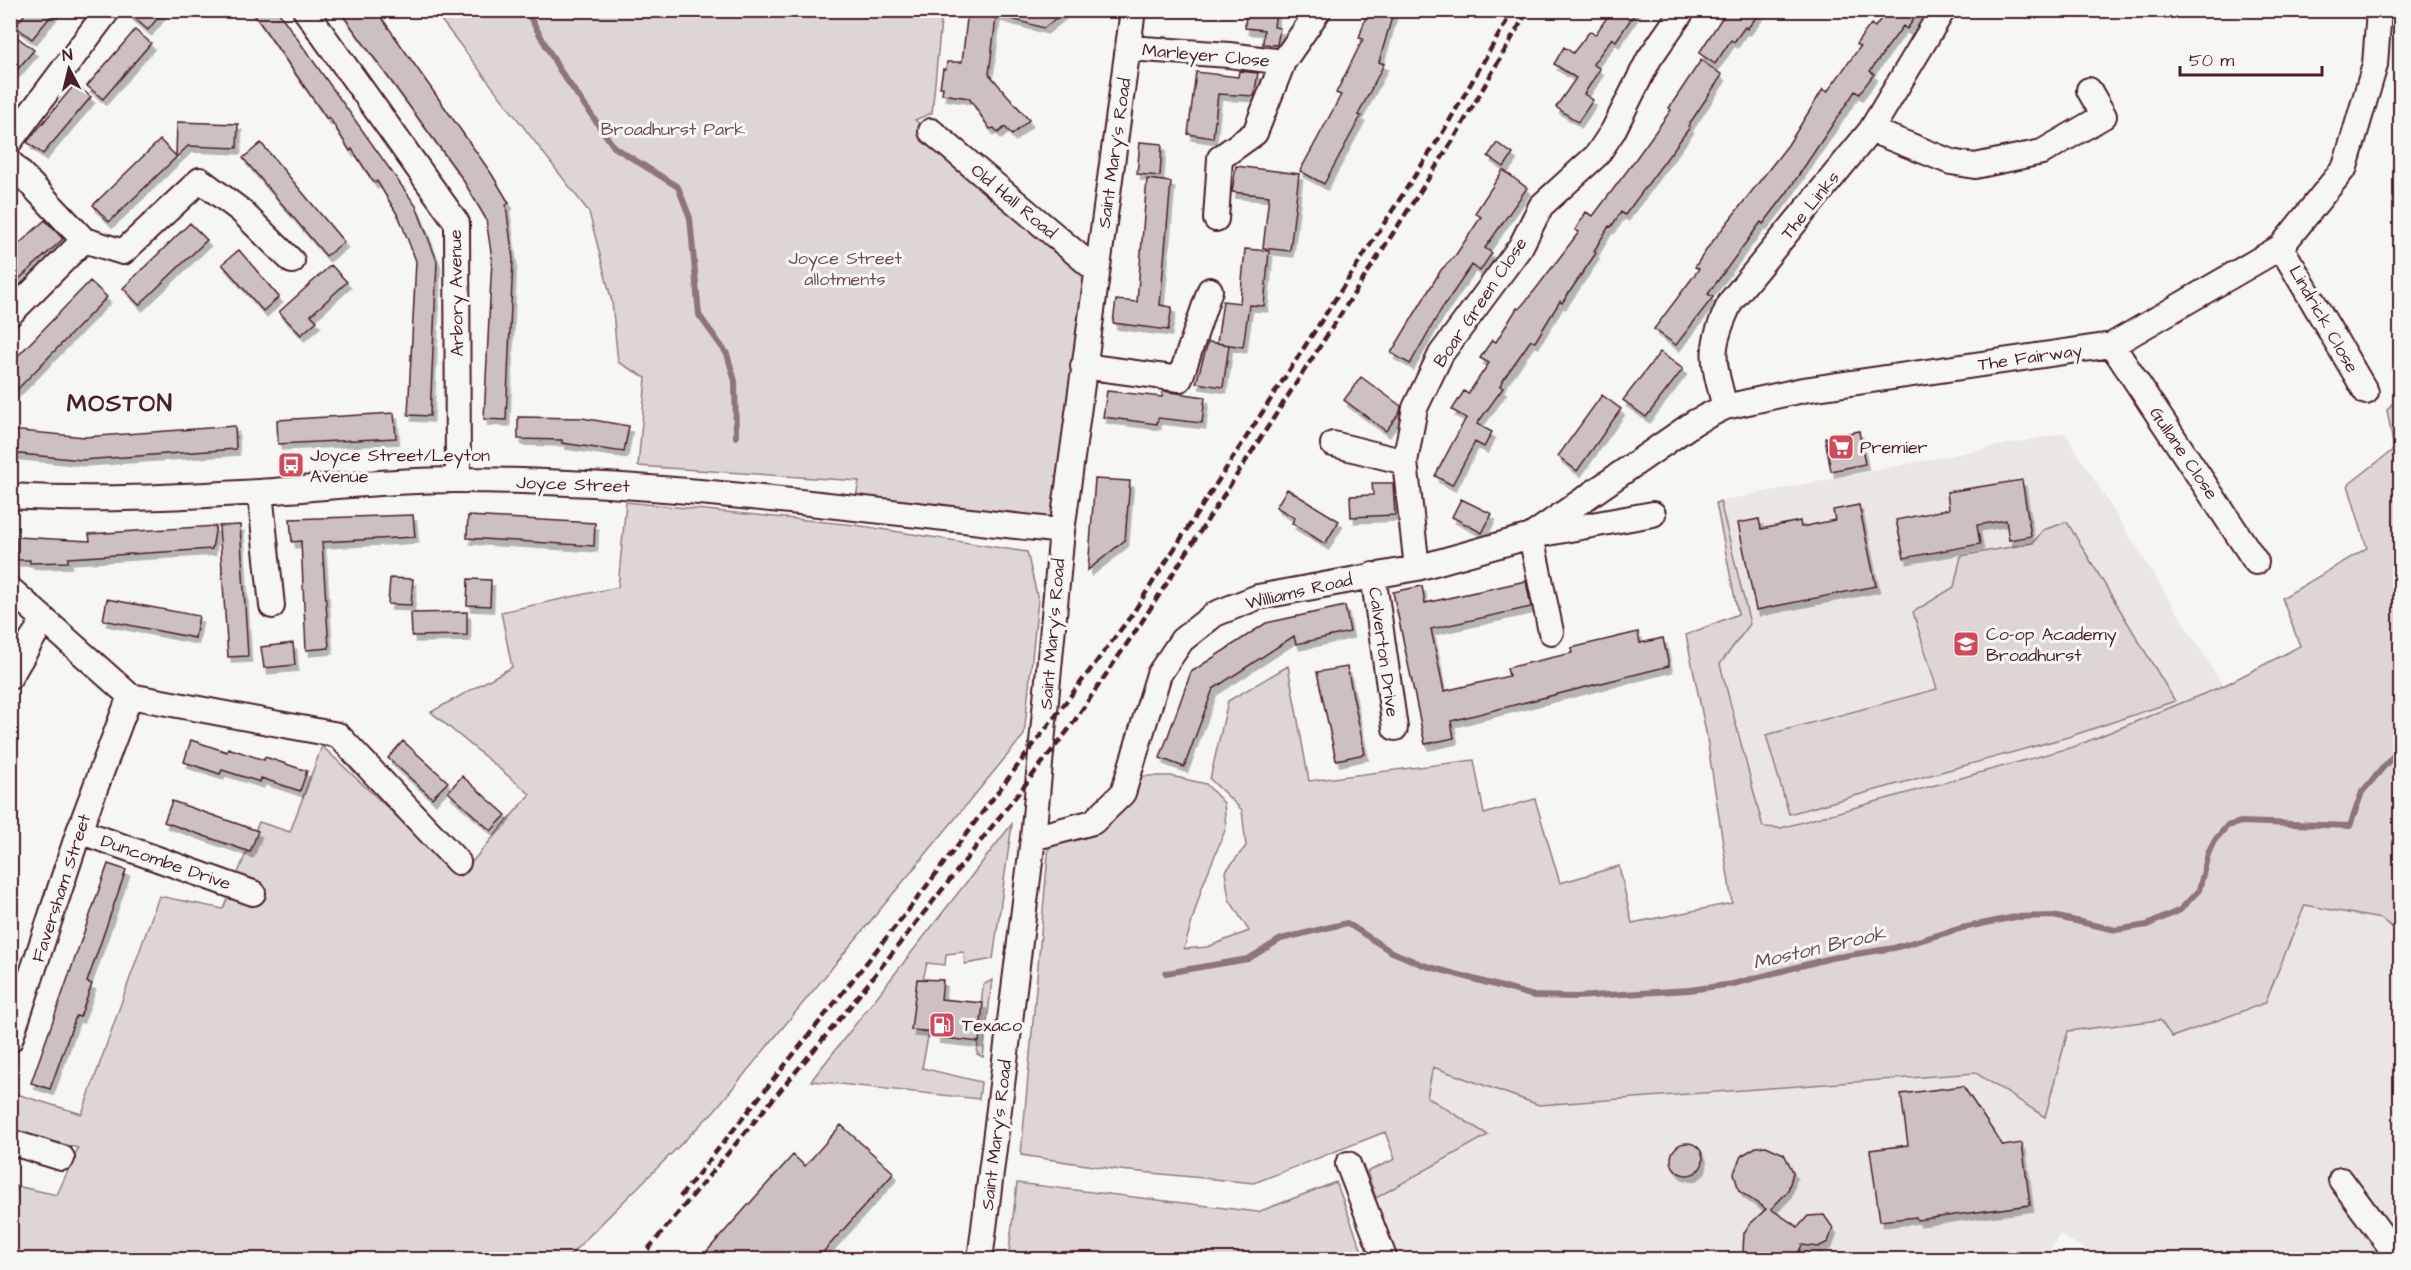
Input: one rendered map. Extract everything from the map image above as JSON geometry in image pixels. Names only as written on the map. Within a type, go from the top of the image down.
[{"type":"street","points":[[10,141],[108,10]]},
{"type":"street","name":"Arbory Avenue","points":[[306,10],[457,223],[458,480]]},
{"type":"street","name":"Saint Mary's Road","points":[[980,1260],[1033,838],[1062,531],[1133,10]]},
{"type":"street","name":"Marleyer Close","points":[[1216,219],[1220,158],[1256,133],[1283,62],[1319,10]]},
{"type":"street","name":"Boar Green Close","points":[[1417,568],[1405,462],[1415,408],[1441,354],[1521,246],[1541,206],[1597,155],[1613,131],[1649,59],[1683,10]]},
{"type":"street","name":"The Links","points":[[1725,407],[1713,364],[1716,333],[1731,301],[1871,130],[1943,10]]},
{"type":"street","name":"The Fairway","points":[[1531,536],[1695,422],[1725,407],[1803,390],[2112,345],[2282,247],[2345,167],[2375,64],[2379,10]]},
{"type":"street","name":"Marleyer Close","points":[[1129,48],[1283,62]]},
{"type":"street","points":[[1871,130],[1951,162],[1975,166],[2042,152],[2104,116],[2089,90]]},
{"type":"street","name":"Old Hall Road","points":[[931,131],[1097,271]]},
{"type":"street","points":[[10,162],[84,240],[123,252],[200,180],[240,210],[292,261]]},
{"type":"street","points":[[10,314],[84,240]]},
{"type":"street","name":"Lindrick Close","points":[[2282,247],[2366,392]]},
{"type":"street","points":[[1083,366],[1180,379],[1210,290]]},
{"type":"street","name":"Gullane Close","points":[[2112,345],[2256,562]]},
{"type":"street","points":[[1333,444],[1405,462]]},
{"type":"street","name":"Joyce Street","points":[[10,496],[75,500],[260,492],[363,482],[458,480],[627,486],[1062,531]]},
{"type":"street","points":[[260,492],[272,606]]},
{"type":"street","name":"Williams Road","points":[[1033,838],[1093,822],[1123,793],[1159,674],[1182,640],[1215,614],[1258,597],[1417,568],[1531,536],[1653,514]]},
{"type":"street","points":[[1531,536],[1551,632]]},
{"type":"street","name":"Calverton Drive","points":[[1373,575],[1395,728]]},
{"type":"street","points":[[10,589],[130,696],[338,735],[458,862]]},
{"type":"street","points":[[10,677],[44,619]]},
{"type":"street","name":"Faversham Street","points":[[10,1040],[79,831],[130,696]]},
{"type":"street","name":"Duncombe Drive","points":[[79,831],[253,893]]},
{"type":"street","points":[[10,1142],[62,1158]]},
{"type":"street","points":[[1348,1164],[1385,1260]]},
{"type":"street","points":[[2341,1180],[2400,1260]]},
{"type":"shaded area","name":"Co-op Academy Broadhurst","points":[[2065,433],[2223,686],[2076,746],[1781,828],[1763,827],[1720,664],[1750,624],[1720,501]]},
{"type":"shaded area","points":[[2305,904],[2381,919],[2400,933],[2400,1259],[2100,1259],[2060,1234],[2046,1257],[2049,1260],[1399,1259],[1376,1198],[1487,1135],[1426,1096],[1432,1067],[1539,1105],[1976,1073],[2045,1117],[2068,1031],[2161,1020],[2265,1003]]},
{"type":"green space","points":[[434,11],[942,11],[932,113],[915,120],[1097,271],[1062,531],[854,509],[859,481],[638,466],[646,378],[618,362],[612,302],[589,212]]},
{"type":"green space","points":[[2400,394],[2400,933],[2381,919],[2305,905],[2265,1003],[2172,1037],[2160,1020],[2068,1031],[2045,1117],[1976,1073],[1539,1105],[1433,1067],[1427,1097],[1488,1135],[1376,1198],[1367,1172],[1395,1159],[1385,1132],[1254,1183],[1120,1170],[1021,1155],[1050,833],[1093,822],[1128,776],[1171,776],[1206,784],[1224,803],[1226,828],[1202,887],[1184,949],[1207,947],[1249,931],[1229,899],[1225,872],[1246,846],[1242,810],[1210,779],[1228,701],[1288,666],[1309,781],[1474,760],[1484,814],[1535,799],[1560,883],[1619,866],[1632,923],[1732,903],[1706,732],[1686,635],[1738,614],[1716,503],[1720,501],[1750,624],[1720,664],[1763,827],[1781,828],[2076,746],[2223,686],[2300,646],[2282,598],[2367,548],[2348,485],[2394,449],[2387,410]]},
{"type":"green space","points":[[626,502],[855,525],[1027,552],[1038,600],[1024,735],[714,1111],[566,1259],[11,1259],[11,1205],[16,1186],[57,1195],[78,1148],[11,1131],[10,1092],[82,1114],[159,896],[223,909],[259,822],[290,832],[322,746],[460,876],[530,794],[431,712],[512,667],[501,612],[618,587]]},
{"type":"green space","points":[[2067,522],[2175,701],[2068,737],[1789,814],[1766,735],[1937,689],[1913,612],[1954,587],[1961,556],[2033,543],[2043,530]]},
{"type":"green space","points":[[1012,824],[993,959],[965,964],[964,952],[946,954],[945,965],[927,963],[911,1029],[929,1032],[922,1068],[981,1082],[979,1099],[811,1081]]},
{"type":"green space","points":[[992,980],[983,1057],[977,1054],[983,985]]},
{"type":"green space","points":[[1336,1182],[1365,1259],[1008,1259],[1017,1183],[1258,1212]]},
{"type":"building","points":[[28,10],[56,10],[32,39],[15,26]]},
{"type":"building","points":[[125,10],[164,10],[148,30]]},
{"type":"building","points":[[251,10],[277,10],[416,206],[437,261],[430,416],[408,415],[416,261],[399,217],[377,181],[374,183],[352,149],[350,151],[329,117],[327,119]]},
{"type":"building","points":[[339,10],[376,10],[491,173],[509,203],[506,205],[513,259],[506,420],[484,419],[492,259],[486,219],[462,178]]},
{"type":"building","points":[[968,10],[997,10],[989,74],[1029,120],[1012,135],[1005,127],[998,133],[994,128],[990,129],[969,98],[942,94],[943,87],[940,87],[943,69],[946,69],[947,62],[962,62]]},
{"type":"building","points":[[998,10],[1066,10],[1044,28],[997,15]]},
{"type":"building","points":[[1246,10],[1276,10],[1274,27],[1280,28],[1277,45],[1263,44],[1264,30],[1245,28]]},
{"type":"building","points":[[1368,10],[1394,10],[1379,62],[1384,64],[1358,115],[1361,116],[1324,184],[1300,171],[1341,95],[1336,93],[1363,39],[1359,38]]},
{"type":"building","points":[[1612,10],[1637,10],[1616,41],[1612,38],[1593,64],[1600,69],[1584,94],[1593,100],[1578,122],[1556,107],[1576,78],[1554,64],[1564,47],[1573,53],[1590,31],[1595,35]]},
{"type":"building","points":[[1724,10],[1762,10],[1734,42],[1731,40],[1715,64],[1699,53],[1726,12]]},
{"type":"building","points":[[1881,10],[1920,10],[1907,29],[1903,26],[1870,71],[1874,74],[1859,94],[1855,91],[1786,194],[1763,224],[1761,222],[1708,294],[1713,297],[1676,345],[1654,329],[1699,269],[1695,267],[1709,246],[1788,145],[1823,89],[1827,92],[1860,47],[1856,44],[1871,24],[1875,27],[1885,13]]},
{"type":"building","points":[[135,30],[151,43],[103,99],[87,86]]},
{"type":"building","points":[[17,37],[34,50],[10,78],[10,45]]},
{"type":"building","points":[[1701,60],[1722,75],[1688,126],[1690,127],[1625,215],[1621,212],[1611,227],[1609,226],[1594,251],[1596,253],[1562,303],[1560,301],[1535,342],[1531,340],[1505,377],[1500,386],[1503,388],[1477,424],[1492,432],[1484,447],[1475,442],[1452,485],[1435,476],[1466,418],[1468,419],[1452,410],[1464,391],[1468,394],[1489,363],[1480,358],[1492,340],[1496,342],[1517,308],[1519,309],[1535,290],[1579,232],[1575,230],[1586,212],[1593,216],[1627,171],[1671,110],[1669,108]]},
{"type":"building","points":[[1239,71],[1258,73],[1254,96],[1218,94],[1213,138],[1188,134],[1196,72],[1238,77]]},
{"type":"building","points":[[75,84],[91,97],[43,154],[27,142]]},
{"type":"building","points":[[177,122],[238,124],[237,148],[188,146],[109,222],[93,205],[160,140],[176,156]]},
{"type":"building","points":[[1140,142],[1162,144],[1160,176],[1137,174]]},
{"type":"building","points":[[261,143],[344,242],[326,256],[243,158]]},
{"type":"building","points":[[1497,143],[1513,154],[1504,167],[1488,156]]},
{"type":"building","points":[[1236,166],[1299,174],[1290,251],[1263,248],[1269,196],[1232,192]]},
{"type":"building","points":[[1503,170],[1527,188],[1485,248],[1492,253],[1480,271],[1472,265],[1441,310],[1410,364],[1391,353],[1441,270],[1455,256],[1481,217],[1475,213]]},
{"type":"building","points":[[1147,179],[1171,182],[1160,305],[1172,307],[1168,330],[1113,323],[1116,300],[1137,302]]},
{"type":"building","points":[[45,220],[63,239],[10,287],[10,252]]},
{"type":"building","points":[[190,223],[207,240],[139,305],[123,288]]},
{"type":"building","points":[[1245,249],[1269,251],[1264,306],[1249,305],[1243,347],[1217,343],[1223,301],[1240,303]]},
{"type":"building","points":[[239,250],[279,297],[263,311],[222,264]]},
{"type":"building","points":[[331,265],[347,282],[311,315],[317,321],[301,335],[279,312]]},
{"type":"building","points":[[90,281],[107,297],[10,397],[10,364]]},
{"type":"building","points":[[1208,342],[1229,345],[1223,387],[1196,383]]},
{"type":"building","points":[[1660,352],[1683,369],[1646,417],[1623,400]]},
{"type":"building","points":[[1361,377],[1401,406],[1400,412],[1386,431],[1344,400]]},
{"type":"building","points":[[1107,391],[1162,397],[1163,391],[1205,397],[1202,423],[1158,418],[1157,424],[1103,417]]},
{"type":"building","points":[[1602,395],[1621,409],[1577,471],[1558,456]]},
{"type":"building","points":[[394,413],[396,438],[278,444],[277,420]]},
{"type":"building","points":[[518,417],[582,418],[629,426],[624,452],[562,443],[562,440],[518,439]]},
{"type":"building","points":[[235,426],[236,449],[82,460],[10,453],[10,430],[85,437]]},
{"type":"building","points":[[1859,431],[1865,464],[1831,471],[1825,438]]},
{"type":"building","points":[[1095,479],[1130,481],[1125,540],[1088,570]]},
{"type":"building","points":[[2022,480],[2031,536],[2009,540],[2006,520],[1977,525],[1980,544],[1904,558],[1896,520],[1949,509],[1947,492]]},
{"type":"building","points":[[1372,483],[1393,483],[1395,515],[1351,517],[1350,496],[1373,495]]},
{"type":"building","points":[[1287,489],[1339,521],[1325,544],[1292,523],[1295,518],[1276,507]]},
{"type":"building","points":[[1461,499],[1492,514],[1482,533],[1452,517]]},
{"type":"building","points":[[1859,505],[1876,586],[1756,610],[1738,523],[1759,519],[1761,529],[1800,521],[1801,527],[1835,520],[1833,510]]},
{"type":"building","points":[[413,515],[415,537],[322,542],[329,648],[306,650],[301,541],[292,542],[290,519]]},
{"type":"building","points":[[468,516],[595,523],[594,546],[467,538]]},
{"type":"building","points":[[240,525],[248,656],[228,657],[219,526]]},
{"type":"building","points":[[216,526],[212,549],[68,558],[68,562],[30,563],[30,560],[16,560],[17,537],[90,541],[89,534]]},
{"type":"building","points":[[390,578],[413,579],[411,605],[388,604]]},
{"type":"building","points":[[468,579],[491,580],[490,606],[467,605]]},
{"type":"building","points":[[1526,581],[1531,607],[1431,629],[1444,691],[1509,676],[1507,668],[1572,653],[1571,648],[1638,632],[1640,643],[1663,638],[1669,666],[1451,721],[1454,738],[1425,744],[1393,592],[1422,586],[1425,603]]},
{"type":"building","points":[[107,599],[199,616],[195,638],[103,620]]},
{"type":"building","points":[[1345,606],[1350,632],[1296,644],[1294,636],[1213,689],[1184,767],[1160,758],[1191,672],[1266,623]]},
{"type":"building","points":[[467,612],[467,635],[412,636],[411,613]]},
{"type":"building","points":[[293,643],[295,665],[264,668],[261,647]]},
{"type":"building","points":[[1347,667],[1365,754],[1336,760],[1317,672]]},
{"type":"building","points":[[191,740],[227,752],[228,748],[264,760],[265,757],[307,771],[300,791],[261,778],[260,782],[222,770],[220,774],[184,762]]},
{"type":"building","points":[[403,741],[448,782],[432,798],[388,758]]},
{"type":"building","points":[[462,776],[506,815],[491,831],[448,792]]},
{"type":"building","points":[[172,801],[258,831],[250,852],[164,822]]},
{"type":"building","points":[[108,864],[126,870],[87,982],[92,984],[80,1017],[76,1016],[50,1089],[31,1083]]},
{"type":"building","points":[[917,979],[943,980],[941,999],[983,1003],[979,1042],[936,1037],[937,1032],[911,1030]]},
{"type":"building","points":[[1963,1086],[2003,1146],[2022,1143],[2030,1205],[1917,1220],[1916,1217],[1880,1221],[1870,1150],[1908,1145],[1901,1094]]},
{"type":"building","points":[[841,1125],[894,1173],[816,1260],[699,1260],[793,1155],[805,1166]]},
{"type":"building","points":[[1687,1143],[1699,1147],[1703,1159],[1699,1171],[1687,1175],[1675,1171],[1671,1159],[1675,1147]]},
{"type":"building","points":[[1766,1146],[1784,1154],[1793,1172],[1788,1191],[1771,1209],[1798,1227],[1808,1216],[1824,1215],[1833,1228],[1828,1242],[1818,1247],[1802,1245],[1795,1260],[1747,1260],[1743,1251],[1744,1233],[1766,1209],[1739,1191],[1734,1173],[1741,1156],[1756,1147]]},
{"type":"waterway","points":[[526,10],[559,69],[614,147],[678,187],[690,218],[699,315],[727,354],[735,381],[736,437]]},
{"type":"waterway","name":"Moston Brook","points":[[1166,973],[1248,959],[1281,939],[1347,923],[1390,951],[1423,965],[1534,996],[1575,997],[1689,990],[1733,984],[1831,958],[1894,948],[1962,928],[2015,917],[2053,916],[2116,930],[2147,925],[2180,910],[2199,890],[2208,854],[2214,841],[2227,826],[2241,822],[2350,826],[2362,792],[2400,748]]},
{"type":"railway","points":[[680,1197],[910,908],[1131,616],[1443,132],[1513,10]]},
{"type":"railway","points":[[639,1260],[848,1009],[1069,729],[1141,623],[1454,139],[1528,10]]},
{"type":"place","name":"Premier","points":[[1841,447]]},
{"type":"place","name":"Joyce Street/Leyton Avenue","points":[[291,465]]},
{"type":"place","name":"Co-op Academy Broadhurst","points":[[1966,644]]},
{"type":"place","name":"Texaco","points":[[942,1025]]},
{"type":"district","name":"MOSTON","points":[[120,403]]},
{"type":"park label","name":"Broadhurst Park","points":[[673,129]]},
{"type":"park label","name":"Joyce Street allotments","points":[[845,268]]}]
